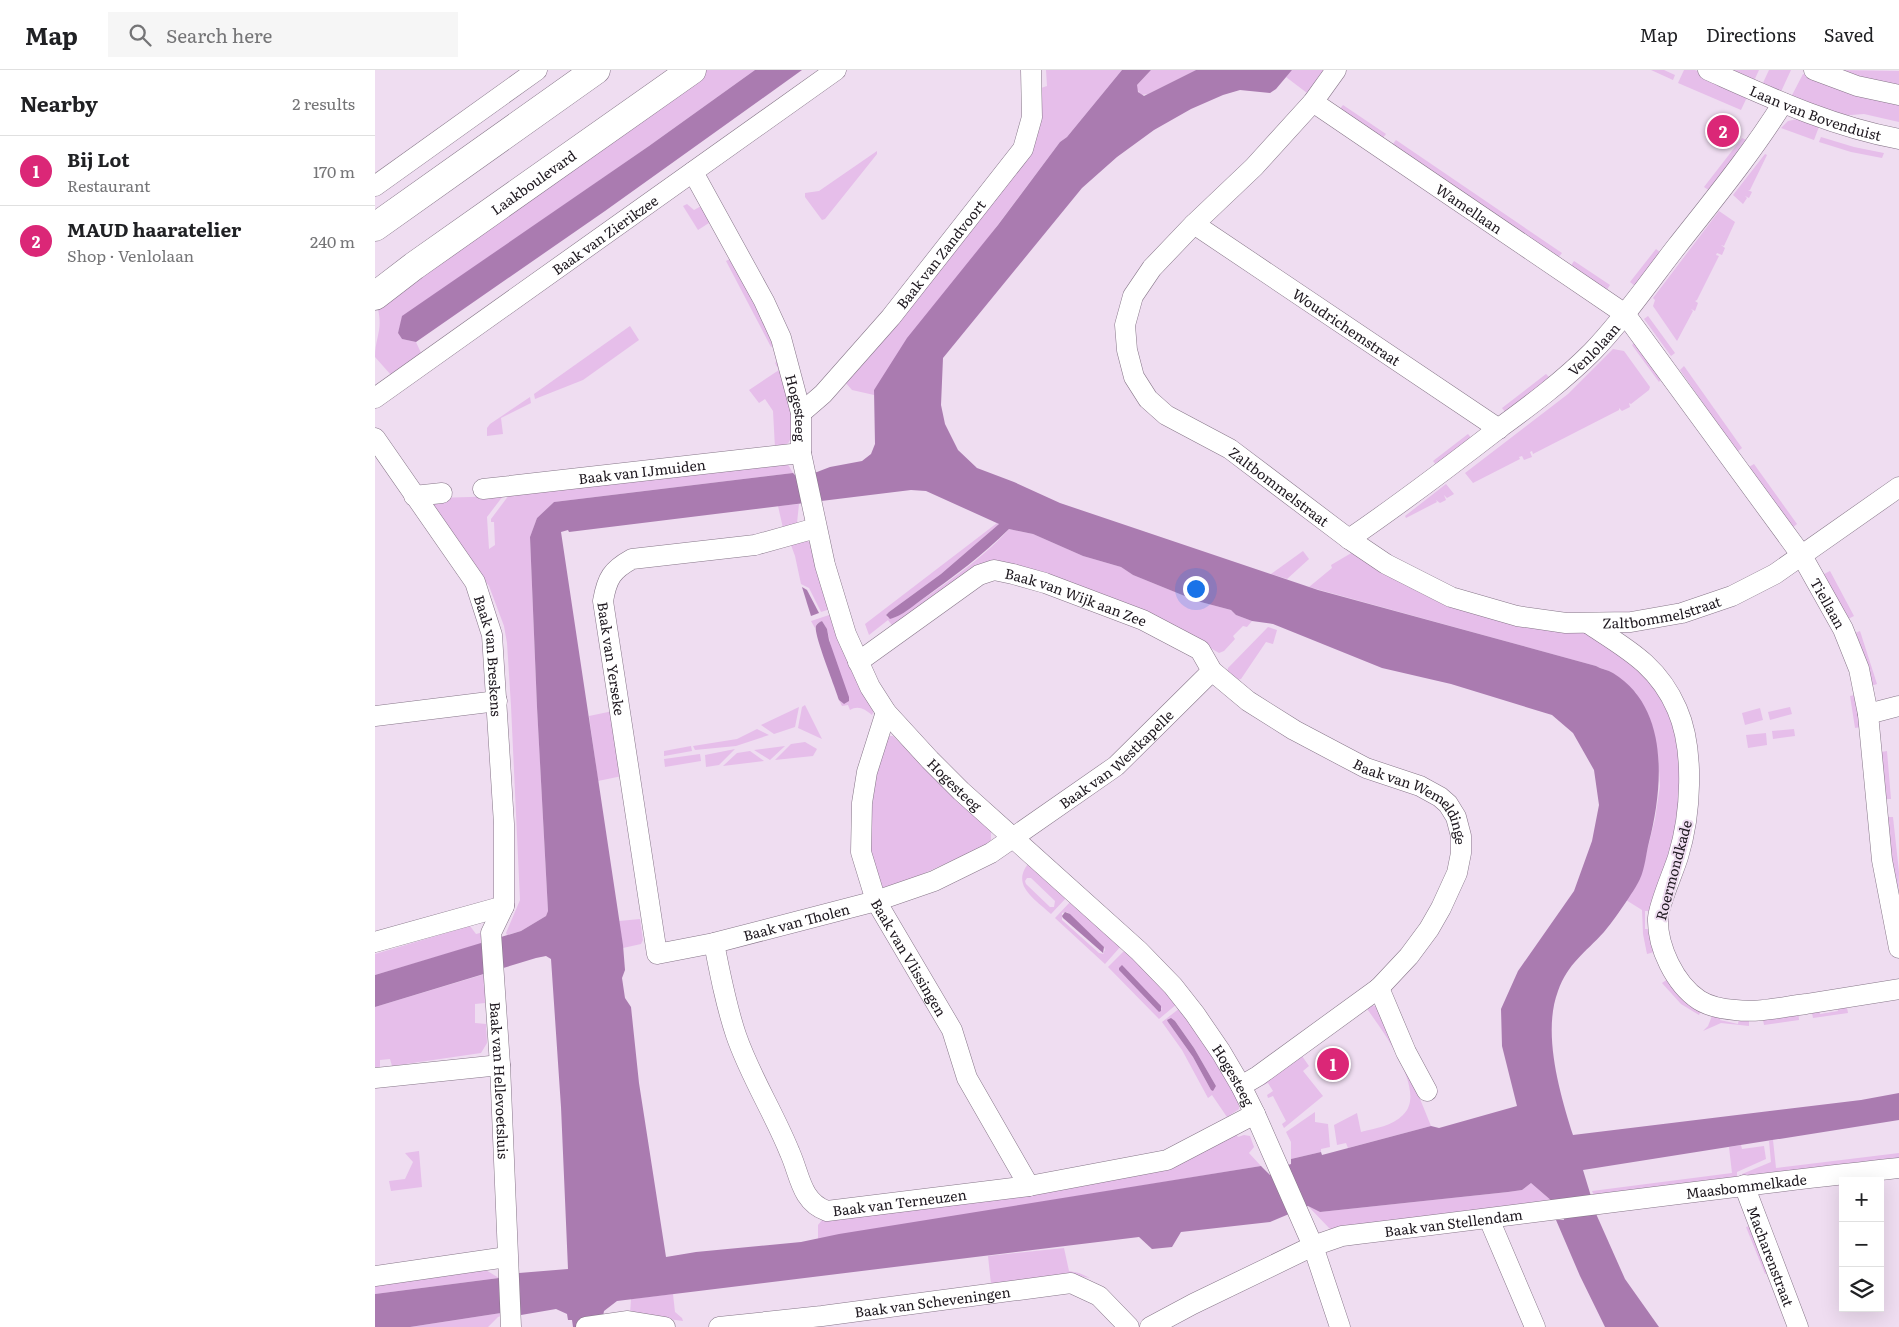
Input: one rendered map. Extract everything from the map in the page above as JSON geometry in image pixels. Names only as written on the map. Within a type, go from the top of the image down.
[{"type":"main road","points":[[375,227],[596,70]]},
{"type":"main road","name":"Laakboulevard","points":[[375,296],[414,266],[692,70]]},
{"type":"street","points":[[375,186],[537,70]]},
{"type":"street","name":"Baak van Zierikzee","points":[[375,398],[836,70]]},
{"type":"street","name":"Baak van Zandvoort","points":[[801,413],[823,394],[891,317],[1023,149],[1032,117],[1031,70]]},
{"type":"street","name":"Zaltbommelstraat","points":[[1336,70],[1313,102],[1254,167],[1194,224],[1152,268],[1133,296],[1125,325],[1127,350],[1134,377],[1148,399],[1166,415],[1230,449],[1349,539],[1386,564],[1451,597],[1517,616],[1566,623],[1631,622],[1682,613],[1731,596],[1775,574],[1899,487]]},
{"type":"street","name":"Laan van Bovenduist","points":[[1708,70],[1828,121],[1873,134],[1899,139]]},
{"type":"street","points":[[1814,70],[1857,86],[1899,95]]},
{"type":"street","name":"Wamellaan","points":[[1313,102],[1625,314]]},
{"type":"street","name":"Venlolaan","points":[[1349,539],[1429,483],[1555,386],[1591,352],[1625,314],[1712,204],[1783,103]]},
{"type":"street","name":"Hogesteeg","points":[[693,172],[773,318],[787,359],[801,413],[803,463],[816,528],[838,608],[858,662],[870,687],[886,712],[955,785],[1139,951],[1173,986],[1211,1035],[1241,1086],[1280,1169],[1313,1246],[1340,1327]]},
{"type":"street","name":"Woudrichemstraat","points":[[1194,224],[1499,429]]},
{"type":"street","name":"Tiellaan","points":[[1625,314],[1802,556],[1843,628],[1859,669],[1867,714],[1882,860],[1899,948]]},
{"type":"street","name":"Baak van Breskens","points":[[375,438],[475,582],[492,635],[504,824],[504,906]]},
{"type":"street","name":"Baak van IJmuiden","points":[[483,488],[803,463]]},
{"type":"street","points":[[414,496],[442,493]]},
{"type":"street","name":"Baak van Yerseke","points":[[657,954],[603,601],[605,588],[610,576],[620,566],[632,559],[755,545],[816,528]]},
{"type":"street","name":"Baak van Wijk aan Zee","points":[[858,662],[979,575],[994,570],[1045,583],[1143,620],[1201,650],[1212,671]]},
{"type":"street","name":"Roermondkade","points":[[1589,624],[1644,662],[1667,689],[1678,711],[1689,764],[1687,813],[1679,854],[1658,915],[1658,929],[1666,959],[1681,983],[1698,999],[1712,1006],[1735,1010],[1759,1011],[1899,989]]},
{"type":"street","name":"Baak van Westkapelle","points":[[1013,838],[1115,766],[1212,671]]},
{"type":"street","name":"Baak van Wemeldinge","points":[[1212,671],[1248,701],[1294,730],[1367,768],[1420,786],[1440,797],[1448,804],[1456,817],[1461,836],[1461,853],[1457,873],[1429,929],[1409,956],[1379,988],[1258,1076],[1241,1086]]},
{"type":"street","points":[[375,716],[497,701]]},
{"type":"street","points":[[1867,714],[1899,706]]},
{"type":"street","name":"Baak van Vlissingen","points":[[886,712],[867,772],[862,804],[861,852],[876,901],[952,1030],[967,1078],[1029,1186]]},
{"type":"street","name":"Baak van Tholen","points":[[657,954],[714,943],[876,901],[934,881],[991,853],[1013,838]]},
{"type":"street","points":[[375,942],[504,906]]},
{"type":"street","name":"Baak van Hellevoetsluis","points":[[504,906],[491,933],[500,1065],[510,1318]]},
{"type":"street","name":"Baak van Terneuzen","points":[[714,943],[736,1035],[755,1080],[791,1152],[803,1188],[809,1200],[817,1208],[827,1211],[838,1210],[1029,1186],[1167,1160],[1255,1114]]},
{"type":"street","points":[[1379,988],[1406,1052],[1427,1091]]},
{"type":"street","points":[[375,1078],[500,1065]]},
{"type":"street","name":"Maasbommelkade","points":[[1595,1204],[1899,1168]]},
{"type":"street","name":"Macharenstraat","points":[[1743,1185],[1798,1327]]},
{"type":"street","name":"Baak van Stellendam","points":[[1150,1327],[1313,1246],[1342,1236],[1595,1204]]},
{"type":"street","points":[[1489,1218],[1535,1327]]},
{"type":"street","points":[[375,1276],[507,1257]]},
{"type":"street","name":"Baak van Scheveningen","points":[[719,1327],[823,1322],[1071,1283],[1099,1296],[1129,1327]]},
{"type":"street","points":[[586,1327],[606,1324],[665,1327]]},
{"type":"shaded area","points":[[707,70],[755,70],[649,146],[403,316],[398,333],[402,339],[416,342],[422,355],[391,375],[375,357],[380,323],[378,309]]},
{"type":"shaded area","points":[[755,70],[802,70],[605,211],[416,342],[402,339],[398,333],[402,316],[649,146]]},
{"type":"shaded area","points":[[1046,70],[1122,70],[1067,137],[1060,142],[874,390],[874,395],[852,390],[844,381],[1007,184],[1041,88],[1047,86]]},
{"type":"shaded area","points":[[1122,70],[1151,70],[1137,85],[1138,92],[1144,96],[1196,70],[1292,70],[1276,89],[1270,93],[1240,90],[1191,109],[1154,130],[1117,157],[1082,188],[943,358],[941,405],[945,424],[958,450],[977,468],[1060,503],[1318,590],[1596,666],[1613,673],[1631,688],[1645,706],[1653,727],[1658,750],[1659,774],[1657,797],[1654,820],[1640,879],[1608,928],[1572,966],[1558,991],[1552,1025],[1552,1044],[1558,1082],[1573,1135],[1861,1100],[1899,1093],[1899,1120],[1583,1170],[1597,1216],[1625,1279],[1659,1327],[1605,1327],[1556,1220],[1564,1220],[1559,1201],[1553,1202],[1531,1183],[1522,1190],[1508,1192],[1320,1212],[1308,1206],[1270,1222],[1181,1232],[1172,1247],[1152,1249],[1139,1237],[617,1301],[604,1311],[601,1327],[573,1327],[572,1320],[568,1320],[567,1314],[556,1309],[521,1315],[501,1313],[410,1327],[375,1327],[375,1294],[499,1278],[519,1273],[568,1269],[561,1107],[551,959],[546,956],[536,958],[375,1007],[375,975],[521,931],[546,916],[548,911],[530,537],[537,518],[554,502],[793,473],[796,476],[862,461],[871,454],[875,444],[874,390],[907,338],[998,225],[1060,142],[1067,137]],"holes":[[[911,490],[926,491],[999,524],[941,574],[889,612],[886,615],[890,619],[908,610],[957,574],[1009,529],[1033,534],[1083,556],[1121,567],[1133,575],[1197,601],[1231,610],[1236,615],[1252,621],[1273,624],[1382,668],[1451,684],[1552,715],[1573,733],[1594,770],[1599,805],[1592,841],[1574,891],[1518,971],[1501,1009],[1502,1046],[1517,1106],[1439,1128],[1431,1126],[1322,1155],[1321,1152],[1291,1159],[1291,1164],[1288,1165],[1290,1170],[1270,1175],[1261,1166],[839,1234],[801,1242],[696,1252],[666,1257],[639,1083],[631,1007],[625,998],[622,978],[625,970],[623,945],[561,532]]]},
{"type":"shaded area","points":[[1151,70],[1196,70],[1148,94],[1141,95],[1136,88],[1137,85]]},
{"type":"shaded area","points":[[1292,70],[1331,70],[1311,96],[1286,77]]},
{"type":"shaded area","points":[[1651,70],[1664,70],[1675,75],[1673,80]]},
{"type":"shaded area","points":[[1684,70],[1695,70],[1748,95],[1741,110],[1678,83]]},
{"type":"shaded area","points":[[1723,70],[1759,70],[1753,83]]},
{"type":"shaded area","points":[[1769,70],[1791,70],[1779,96],[1761,87]]},
{"type":"shaded area","points":[[1834,70],[1899,71],[1899,89]]},
{"type":"shaded area","points":[[1803,74],[1837,86],[1899,102],[1899,122],[1864,114],[1838,116],[1790,99]]},
{"type":"shaded area","points":[[1343,105],[1386,134],[1382,139],[1339,110]]},
{"type":"shaded area","points":[[1802,118],[1820,124],[1814,140],[1781,128],[1788,121]]},
{"type":"shaded area","points":[[1821,137],[1854,147],[1884,153],[1882,158],[1851,152],[1819,142]]},
{"type":"shaded area","points":[[1742,138],[1749,141],[1710,191],[1704,187]]},
{"type":"shaded area","points":[[1396,140],[1562,253],[1558,258],[1392,145]]},
{"type":"shaded area","points":[[877,151],[877,154],[825,219],[822,220],[805,197],[805,193],[819,191]]},
{"type":"shaded area","points":[[1765,154],[1767,155],[1750,190],[1748,190],[1752,192],[1749,198],[1745,196],[1747,198],[1743,204],[1733,195]]},
{"type":"shaded area","points":[[687,204],[694,210],[703,205],[712,221],[698,230],[683,206]]},
{"type":"shaded area","points":[[1719,211],[1735,222],[1724,246],[1721,245],[1725,248],[1722,255],[1717,253],[1716,255],[1719,256],[1695,301],[1698,303],[1695,311],[1691,309],[1693,311],[1677,341],[1653,306],[1655,300],[1653,298]]},
{"type":"shaded area","points":[[1656,249],[1661,253],[1635,286],[1630,282]]},
{"type":"shaded area","points":[[732,258],[775,344],[771,347],[726,261]]},
{"type":"shaded area","points":[[1574,261],[1610,285],[1606,291],[1570,267]]},
{"type":"shaded area","points":[[1648,316],[1675,353],[1671,356],[1644,319]]},
{"type":"shaded area","points":[[630,326],[639,340],[583,380],[535,399],[534,394]]},
{"type":"shaded area","points":[[1637,341],[1663,376],[1659,382],[1632,345]]},
{"type":"shaded area","points":[[1613,349],[1624,351],[1650,387],[1649,390],[1631,404],[1629,403],[1630,407],[1622,411],[1619,408],[1619,410],[1533,454],[1532,451],[1530,452],[1532,457],[1524,460],[1522,456],[1519,457],[1520,459],[1473,483],[1465,473],[1568,394]]},
{"type":"shaded area","points":[[780,360],[787,389],[792,426],[789,442],[775,448],[773,411],[765,399],[759,403],[749,390],[779,370],[775,363]]},
{"type":"shaded area","points":[[1684,366],[1742,448],[1737,452],[1680,370]]},
{"type":"shaded area","points":[[1546,374],[1550,378],[1506,413],[1502,408]]},
{"type":"shaded area","points":[[530,397],[531,403],[501,418],[503,434],[487,436],[487,428],[490,424]]},
{"type":"shaded area","points":[[1468,434],[1472,439],[1437,466],[1433,461]]},
{"type":"shaded area","points":[[786,461],[793,473],[554,502],[537,518],[530,537],[548,911],[546,916],[521,931],[507,935],[506,933],[520,900],[511,706],[507,643],[504,626],[489,586],[430,507],[437,498],[503,496],[487,517],[489,549],[495,545],[494,522],[491,522],[491,519],[509,495]]},
{"type":"shaded area","points":[[1754,464],[1797,524],[1792,528],[1749,467]]},
{"type":"shaded area","points":[[1446,484],[1454,494],[1447,498],[1444,495],[1446,500],[1440,503],[1436,500],[1437,502],[1406,518],[1405,516]]},
{"type":"shaded area","points":[[799,504],[797,523],[783,528],[778,506]]},
{"type":"shaded area","points":[[997,523],[999,524],[941,574],[889,612],[886,615],[888,618],[894,618],[955,576],[998,541],[1009,529],[1033,534],[1083,556],[1121,567],[1133,575],[1197,601],[1231,610],[1236,615],[1252,621],[1247,627],[1243,626],[1233,636],[1235,639],[1224,651],[1219,653],[1181,631],[995,563],[894,628],[888,620],[869,635],[865,624]]},
{"type":"shaded area","points":[[807,540],[814,547],[830,609],[821,612],[809,588],[801,584],[791,545]]},
{"type":"shaded area","points":[[1303,551],[1309,559],[1287,579],[1271,574]]},
{"type":"shaded area","points":[[1353,552],[1385,570],[1587,633],[1642,669],[1670,709],[1681,765],[1677,831],[1653,911],[1645,911],[1645,929],[1653,929],[1658,951],[1647,954],[1643,934],[1642,910],[1626,900],[1640,879],[1655,819],[1660,786],[1658,754],[1652,725],[1636,693],[1613,673],[1596,666],[1309,587],[1332,568],[1331,565]]},
{"type":"shaded area","points":[[1830,571],[1854,616],[1848,619],[1824,574]]},
{"type":"shaded area","points":[[802,587],[807,590],[819,613],[811,616]]},
{"type":"shaded area","points":[[832,614],[875,708],[872,715],[861,708],[850,710],[848,705],[842,706],[839,700],[844,704],[827,629],[822,621],[815,628],[811,621]]},
{"type":"shaded area","points":[[822,621],[827,629],[849,697],[849,701],[844,704],[839,700],[818,639],[816,626]]},
{"type":"shaded area","points":[[1268,627],[1277,630],[1273,644],[1266,642],[1241,679],[1237,680],[1227,672],[1228,668]]},
{"type":"shaded area","points":[[1860,631],[1877,684],[1871,686],[1855,633]]},
{"type":"shaded area","points":[[1855,695],[1861,727],[1855,728],[1850,696]]},
{"type":"shaded area","points":[[805,705],[822,739],[798,728],[802,707]]},
{"type":"shaded area","points":[[799,707],[795,727],[774,734],[761,725]]},
{"type":"shaded area","points":[[1790,707],[1792,714],[1770,720],[1768,712]]},
{"type":"shaded area","points":[[1760,708],[1763,720],[1745,725],[1742,713]]},
{"type":"shaded area","points":[[613,711],[622,776],[598,781],[589,716]]},
{"type":"shaded area","points":[[757,729],[769,735],[736,746],[695,750],[693,746],[737,739]]},
{"type":"shaded area","points":[[1794,729],[1795,736],[1773,739],[1772,731]]},
{"type":"shaded area","points":[[1766,733],[1767,745],[1748,748],[1746,735]]},
{"type":"shaded area","points":[[888,736],[893,736],[991,830],[991,840],[987,845],[887,890],[879,885],[871,853],[871,816],[876,775]]},
{"type":"shaded area","points":[[805,742],[817,749],[813,756],[775,760],[791,744]]},
{"type":"shaded area","points":[[691,746],[692,751],[664,756],[664,751]]},
{"type":"shaded area","points":[[785,746],[770,760],[754,750]]},
{"type":"shaded area","points":[[735,749],[719,765],[706,767],[705,755]]},
{"type":"shaded area","points":[[750,751],[764,761],[723,766],[737,753]]},
{"type":"shaded area","points":[[1887,751],[1891,799],[1885,799],[1881,752]]},
{"type":"shaded area","points":[[700,754],[701,761],[665,767],[664,759]]},
{"type":"shaded area","points":[[1887,817],[1893,817],[1899,872],[1898,910]]},
{"type":"shaded area","points":[[1029,863],[1067,897],[1051,914],[1032,897],[1023,885],[1024,871]],"holes":[[[1027,878],[1031,878],[1055,901],[1054,907],[1050,907],[1026,884]]]},
{"type":"shaded area","points":[[1071,901],[1121,946],[1105,964],[1055,918]],"holes":[[[1067,912],[1104,947],[1104,954],[1099,953],[1062,920],[1062,913]]]},
{"type":"shaded area","points":[[1065,912],[1070,914],[1104,947],[1103,953],[1063,918],[1062,916]]},
{"type":"shaded area","points":[[640,919],[643,940],[641,944],[623,948],[619,921]]},
{"type":"shaded area","points":[[470,926],[476,934],[480,933],[483,943],[375,975],[375,954]]},
{"type":"shaded area","points":[[1125,950],[1177,1004],[1159,1019],[1108,967]],"holes":[[[1119,968],[1162,1009],[1159,1011]]]},
{"type":"shaded area","points":[[1122,965],[1161,1006],[1161,1011],[1159,1012],[1119,970]]},
{"type":"shaded area","points":[[485,974],[485,1003],[475,1004],[475,1023],[486,1024],[487,1043],[481,1053],[392,1066],[390,1059],[380,1060],[380,1067],[375,1067],[375,1007]]},
{"type":"shaded area","points":[[1671,977],[1703,1006],[1699,1015],[1681,1004],[1662,983]]},
{"type":"shaded area","points":[[1846,1002],[1848,1013],[1813,1018],[1811,1008],[1818,1007],[1820,1014],[1838,1011],[1837,1004]]},
{"type":"shaded area","points":[[1365,1006],[1376,1006],[1405,1062],[1431,1126],[1348,1148],[1346,1143],[1337,1145],[1334,1125],[1357,1113],[1361,1132],[1378,1128],[1399,1119],[1409,1104],[1410,1091],[1406,1075],[1390,1043]]},
{"type":"shaded area","points":[[1180,1008],[1224,1074],[1238,1100],[1239,1109],[1227,1117],[1212,1095],[1208,1098],[1182,1050],[1162,1022]],"holes":[[[1175,1021],[1194,1048],[1216,1086],[1211,1090],[1193,1057],[1168,1022]]]},
{"type":"shaded area","points":[[1798,1010],[1799,1020],[1764,1025],[1762,1015]]},
{"type":"shaded area","points":[[1714,1011],[1721,1012],[1720,1020],[1738,1024],[1739,1016],[1749,1016],[1749,1026],[1721,1023],[1703,1031],[1708,1026]]},
{"type":"shaded area","points":[[1171,1018],[1194,1048],[1216,1086],[1213,1091],[1193,1057],[1168,1022],[1167,1020]]},
{"type":"shaded area","points":[[1302,1056],[1309,1066],[1303,1071],[1323,1096],[1284,1128],[1282,1124],[1286,1121],[1273,1096],[1268,1098],[1267,1095],[1273,1091],[1268,1083],[1261,1086],[1260,1084]]},
{"type":"shaded area","points":[[1315,1112],[1315,1122],[1328,1124],[1330,1147],[1321,1149],[1321,1152],[1291,1159],[1291,1142],[1286,1132]]},
{"type":"shaded area","points":[[1236,1134],[1238,1137],[1250,1136],[1254,1147],[1249,1153],[1261,1166],[818,1239],[818,1225],[822,1220],[964,1202]]},
{"type":"shaded area","points":[[1773,1140],[1776,1168],[1899,1153],[1899,1160],[1742,1180],[1742,1174],[1771,1162],[1769,1141]]},
{"type":"shaded area","points":[[1741,1145],[1742,1149],[1764,1146],[1766,1159],[1737,1172],[1737,1180],[1595,1198],[1592,1191],[1732,1173],[1729,1147]]},
{"type":"shaded area","points":[[419,1151],[422,1187],[391,1191],[389,1181],[405,1179],[413,1162],[405,1153]]},
{"type":"shaded area","points":[[1531,1183],[1553,1202],[1330,1229],[1308,1206],[1320,1212],[1508,1192],[1522,1190]]},
{"type":"shaded area","points":[[1751,1226],[1769,1272],[1765,1274],[1746,1227]]},
{"type":"shaded area","points":[[1064,1248],[1069,1271],[1090,1278],[1068,1274],[991,1284],[988,1256]]},
{"type":"shaded area","points":[[484,1269],[499,1278],[375,1294],[375,1280]]},
{"type":"shaded area","points":[[673,1294],[675,1312],[683,1321],[630,1314],[631,1299]]},
{"type":"shaded area","points":[[501,1313],[501,1316],[488,1327],[410,1327]]},
{"type":"place","name":"MAUD haaratelier","points":[[1723,131]]},
{"type":"place","name":"Bij Lot","points":[[1333,1064]]}]
